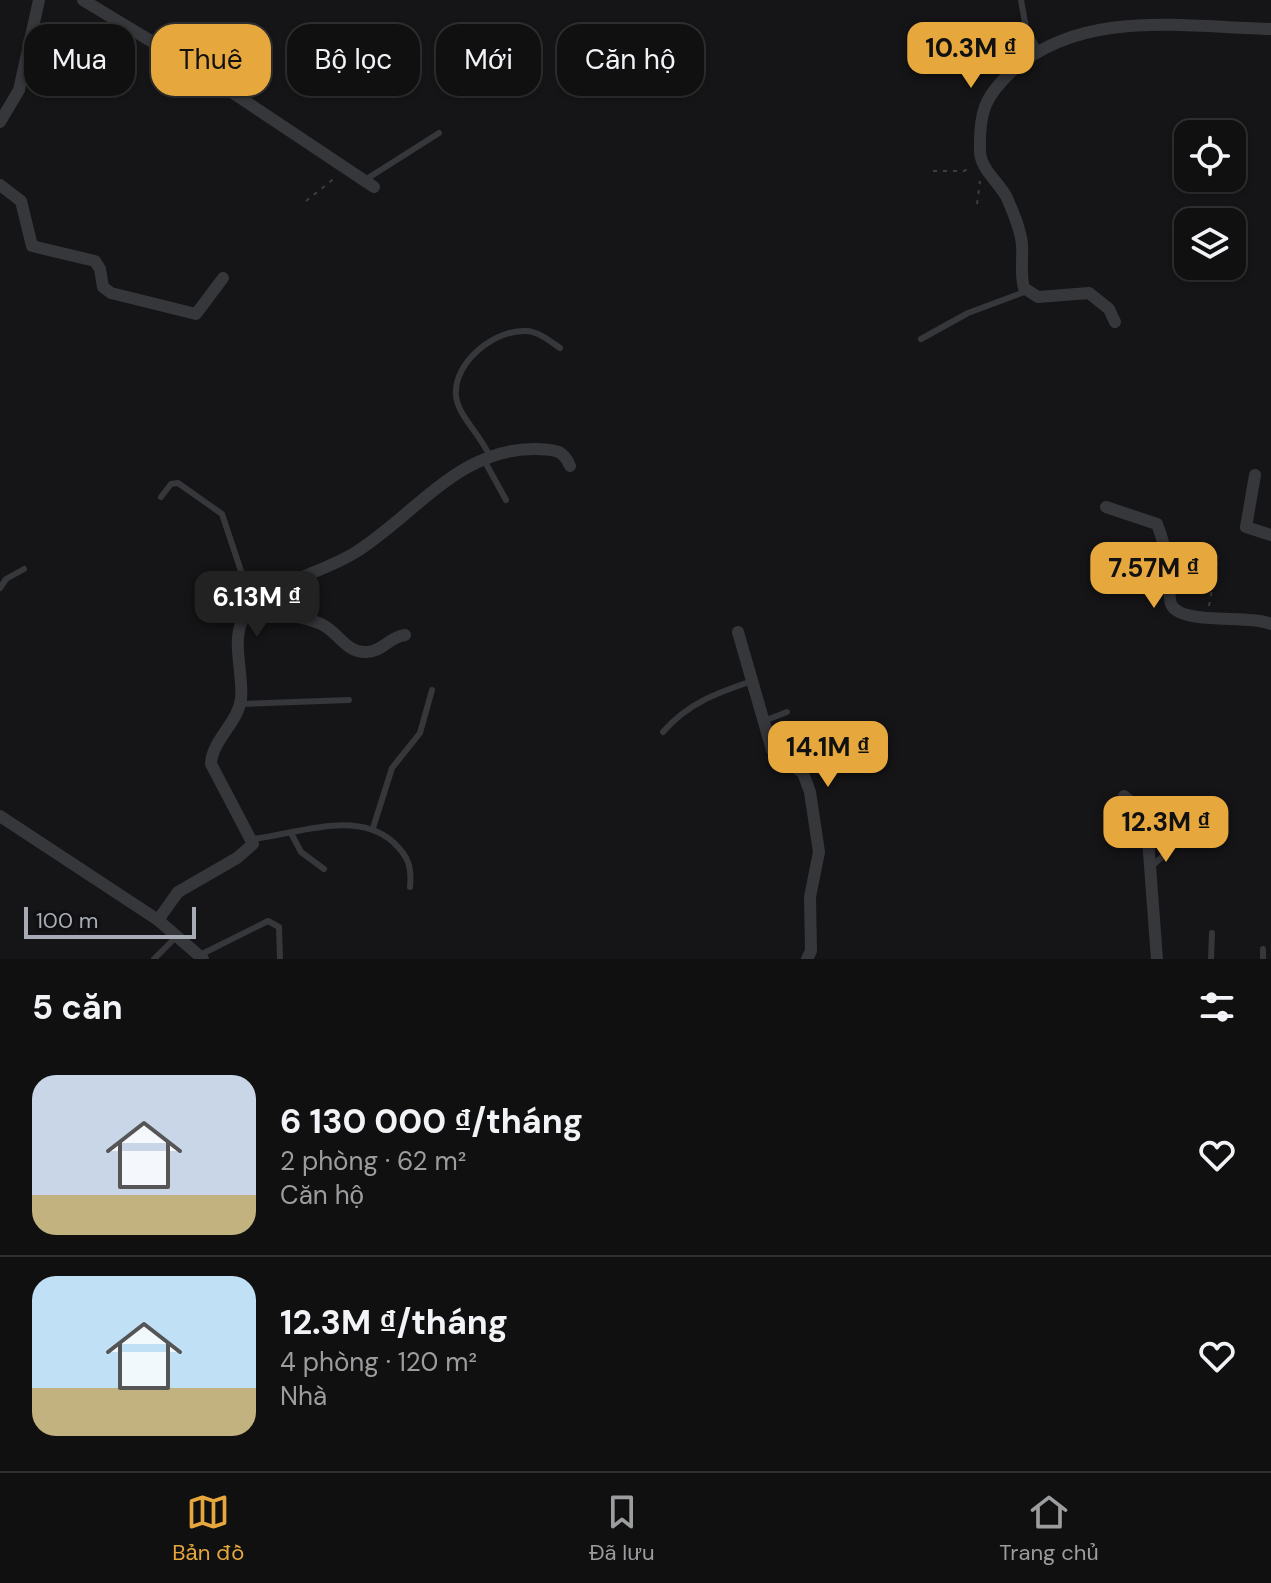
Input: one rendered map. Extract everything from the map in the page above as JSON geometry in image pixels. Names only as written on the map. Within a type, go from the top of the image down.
[{"type":"street","points":[[0,122],[19,90],[39,0]]},
{"type":"street","points":[[83,0],[348,167],[370,184]]},
{"type":"street","points":[[1115,322],[1109,309],[1089,293],[1038,297],[1022,284],[1021,236],[1005,194],[982,158],[981,113],[985,101],[1002,80],[1039,51],[1089,30],[1160,27],[1271,29]]},
{"type":"street","points":[[0,185],[21,201],[32,246],[95,261],[100,269],[103,287],[111,293],[196,314],[223,278]]},
{"type":"street","points":[[158,920],[178,892],[250,849],[253,839],[211,768],[213,753],[240,704],[239,630],[255,606],[281,587],[329,567],[369,543],[432,491],[485,456],[521,450],[559,451],[566,455],[570,466]]},
{"type":"street","points":[[1255,475],[1246,527],[1271,535]]},
{"type":"street","points":[[1106,507],[1157,524],[1169,575],[1171,604],[1176,611],[1207,618],[1249,618],[1271,624]]},
{"type":"street","points":[[255,606],[271,612],[296,613],[323,624],[350,650],[360,652],[376,651],[392,638],[405,635]]},
{"type":"street","points":[[738,632],[775,755],[803,773],[817,824],[818,859],[810,890],[811,951],[807,959]]},
{"type":"street","points":[[1124,796],[1137,807],[1147,826],[1157,959]]},
{"type":"street","points":[[0,816],[158,920],[202,957]]},
{"type":"lane","points":[[1021,0],[1026,28],[1039,51]]},
{"type":"lane","points":[[370,184],[439,133]]},
{"type":"lane","points":[[921,339],[968,313],[1027,291]]},
{"type":"lane","points":[[506,500],[458,407],[455,393],[469,359],[506,334],[527,331],[560,348]]},
{"type":"lane","points":[[161,497],[171,484],[178,483],[222,514],[255,606]]},
{"type":"lane","points":[[0,588],[6,579],[24,569]]},
{"type":"lane","points":[[663,732],[677,716],[700,701],[752,681]]},
{"type":"lane","points":[[373,828],[392,768],[420,733],[432,690]]},
{"type":"lane","points":[[240,704],[349,700]]},
{"type":"lane","points":[[764,721],[787,712]]},
{"type":"lane","points":[[253,839],[344,825],[373,828],[405,854],[412,869],[410,887]]},
{"type":"lane","points":[[292,835],[301,852],[324,869]]},
{"type":"lane","points":[[1148,870],[1175,845]]},
{"type":"lane","points":[[202,957],[268,921],[279,927],[280,959]]},
{"type":"lane","points":[[1211,959],[1212,933]]},
{"type":"lane","points":[[154,959],[177,935]]},
{"type":"lane","points":[[1263,949],[1263,959]]},
{"type":"path","points":[[933,171],[964,171],[982,158]]},
{"type":"path","points":[[977,204],[982,158]]},
{"type":"path","points":[[306,201],[348,167]]},
{"type":"path","points":[[1207,618],[1218,556]]}]
